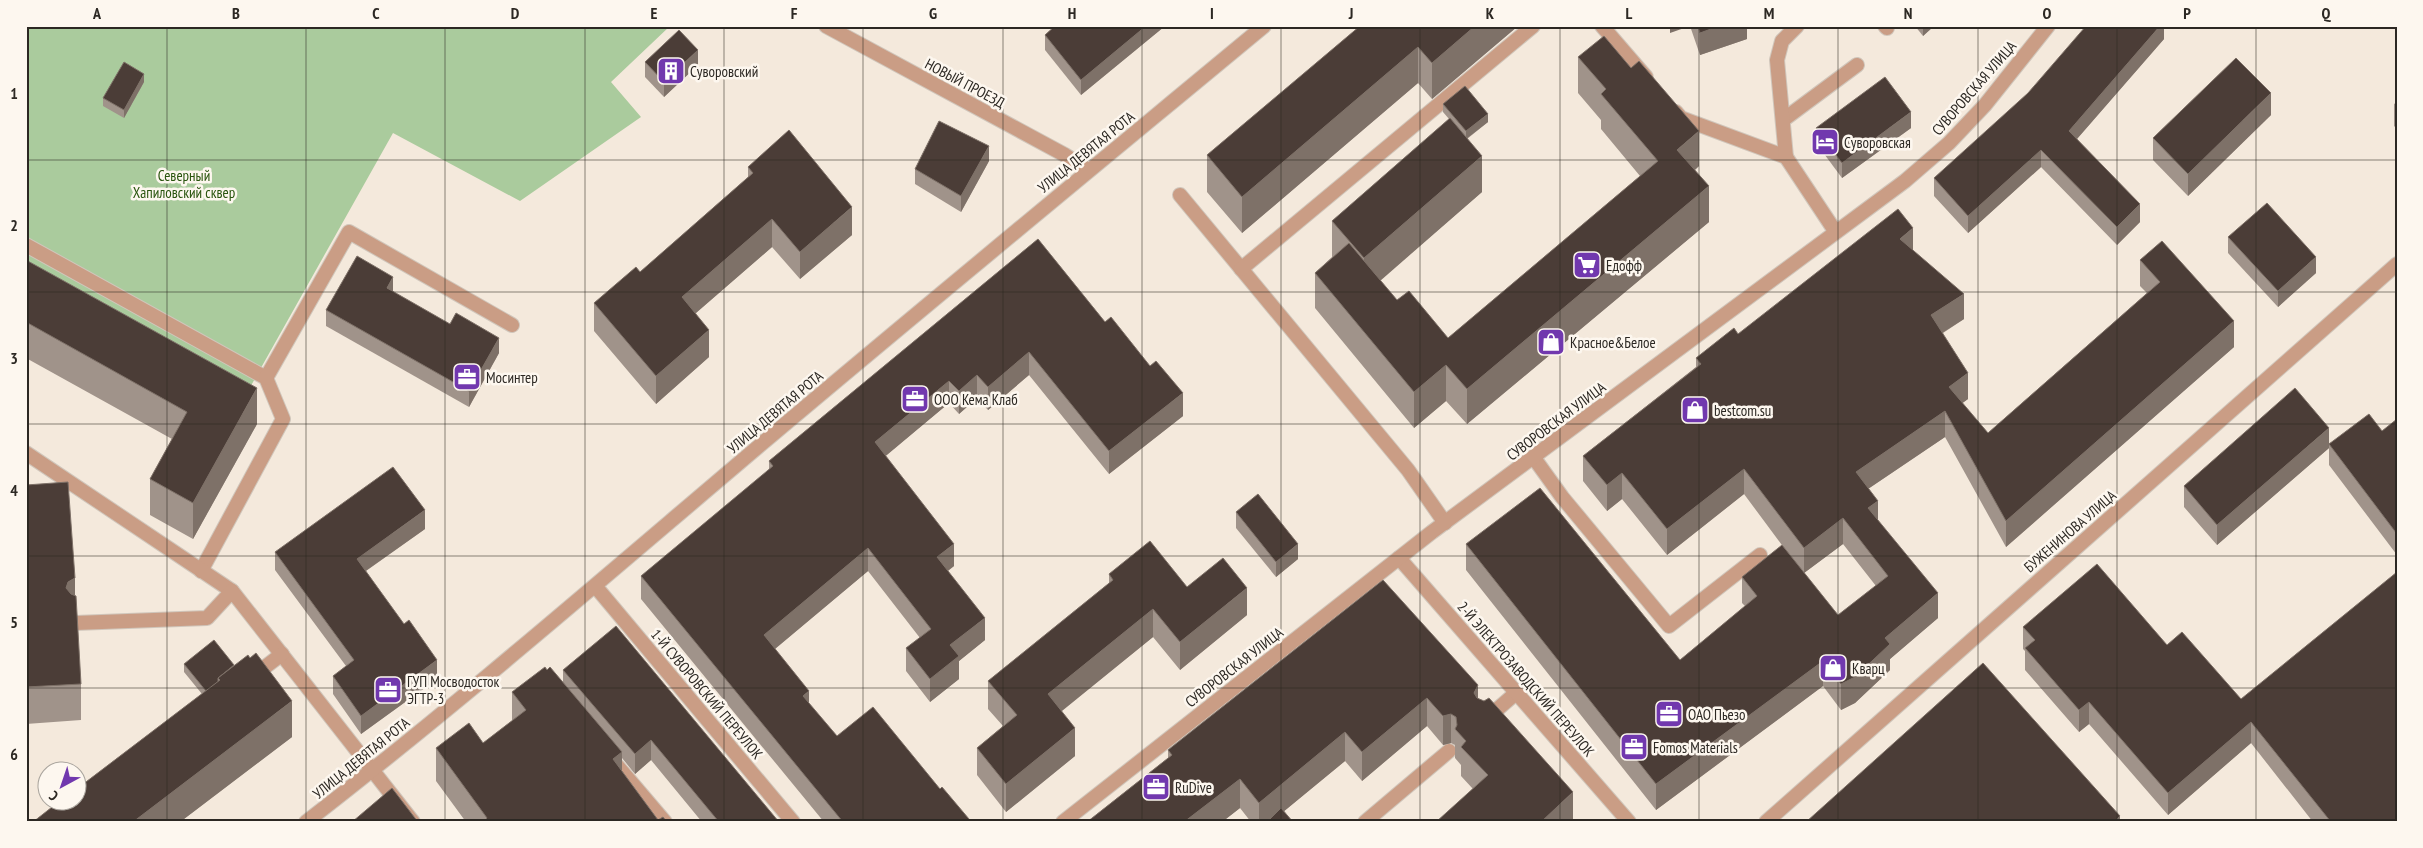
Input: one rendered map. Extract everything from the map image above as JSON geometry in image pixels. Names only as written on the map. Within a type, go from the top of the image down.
[{"type":"street","name":"НОВЫЙ ПРОЕЗД","points":[[826,26],[1065,155],[1088,170]]},
{"type":"street","name":"УЛИЦА ДЕВЯТАЯ РОТА","points":[[306,822],[372,771],[596,586],[1088,170],[1264,26]]},
{"type":"street","points":[[1241,269],[1533,26]]},
{"type":"street","points":[[1602,26],[1657,90]]},
{"type":"street","points":[[1797,26],[1782,41],[1777,60],[1786,157],[1835,231]]},
{"type":"street","name":"СУВОРОВСКАЯ УЛИЦА","points":[[1063,822],[1398,558],[1905,180],[1949,143],[1985,105],[2048,26]]},
{"type":"street","points":[[1783,120],[1857,65]]},
{"type":"street","points":[[1669,104],[1681,118],[1786,157]]},
{"type":"street","points":[[1180,195],[1408,470],[1445,523]]},
{"type":"street","points":[[266,378],[349,232],[512,325]]},
{"type":"street","points":[[26,244],[266,378],[284,419],[201,572]]},
{"type":"street","name":"БУЖЕНИНОВА УЛИЦА","points":[[1766,822],[2396,267]]},
{"type":"street","points":[[26,453],[232,591],[413,822]]},
{"type":"street","points":[[1534,458],[1562,497],[1669,626],[1760,555]]},
{"type":"street","name":"2-Й ЭЛЕКТРОЗАВОДСКИЙ ПЕРЕУЛОК","points":[[1398,558],[1629,822]]},
{"type":"street","name":"1-Й СУВОРОВСКИЙ ПЕРЕУЛОК","points":[[596,586],[793,822]]},
{"type":"street","points":[[75,623],[207,618],[232,591]]},
{"type":"street","points":[[242,684],[282,654]]},
{"type":"street","points":[[1484,721],[1516,693]]},
{"type":"street","points":[[602,748],[665,822]]},
{"type":"street","points":[[1366,822],[1449,751]]},
{"type":"green space","name":"Северный Хапиловский сквер","points":[[26,26],[670,26],[611,82],[641,117],[520,201],[393,133],[244,398],[26,276]]},
{"type":"building","points":[[1055,26],[1146,26],[1081,80],[1045,35]]},
{"type":"building","points":[[1360,26],[1475,26],[1432,63],[1418,47],[1242,197],[1207,155]]},
{"type":"building","points":[[1698,26],[1719,26],[1700,33]]},
{"type":"building","points":[[2086,26],[2160,26],[2069,131],[2140,204],[2117,227],[2041,150],[1968,216],[1934,178],[2028,93]]},
{"type":"building","points":[[679,30],[698,50],[664,82],[645,62]]},
{"type":"building","points":[[1604,36],[1631,68],[1639,61],[1699,131],[1677,150],[1709,186],[1467,389],[1446,365],[1414,392],[1315,273],[1349,243],[1397,300],[1409,291],[1448,338],[1658,161],[1601,94],[1606,89],[1578,57]]},
{"type":"building","points":[[2236,58],[2271,93],[2188,174],[2153,138]]},
{"type":"building","points":[[124,62],[144,74],[124,110],[103,98]]},
{"type":"building","points":[[1885,77],[1911,112],[1842,163],[1816,128]]},
{"type":"building","points":[[1465,86],[1488,114],[1466,131],[1443,104]]},
{"type":"building","points":[[1450,118],[1482,156],[1364,258],[1332,221]]},
{"type":"building","points":[[939,121],[989,146],[961,196],[915,169]]},
{"type":"building","points":[[789,130],[852,207],[800,252],[772,219],[682,297],[709,330],[656,376],[594,303],[636,267],[640,272],[753,173],[748,167]]},
{"type":"building","points":[[2267,203],[2316,257],[2278,291],[2228,237]]},
{"type":"building","points":[[1898,209],[1913,228],[1900,239],[1964,294],[1931,315],[1968,373],[1949,387],[1988,433],[2160,282],[2140,260],[2162,241],[2234,321],[2006,521],[1945,411],[1856,472],[1878,501],[1868,508],[1938,593],[1885,638],[1890,644],[1855,677],[1841,684],[1823,661],[1656,784],[1466,544],[1540,488],[1680,660],[1757,596],[1742,577],[1782,545],[1838,615],[1888,576],[1843,518],[1804,548],[1744,469],[1667,529],[1622,473],[1607,485],[1583,456],[1701,364],[1696,358],[1734,328],[1738,334]]},
{"type":"building","points":[[1038,239],[1105,322],[1111,317],[1150,366],[1156,361],[1183,393],[1109,451],[1029,352],[988,387],[977,375],[959,391],[949,381],[875,442],[954,544],[937,557],[985,618],[950,645],[959,656],[930,679],[906,648],[931,629],[868,548],[764,635],[809,691],[803,696],[837,736],[873,707],[940,789],[942,787],[969,819],[966,822],[843,822],[641,576],[773,466],[769,461]]},
{"type":"building","points":[[357,256],[393,277],[387,288],[450,324],[456,313],[499,338],[469,391],[326,310]]},
{"type":"building","points":[[26,260],[257,388],[193,503],[150,479],[187,412],[26,322]]},
{"type":"building","points":[[2295,388],[2329,428],[2217,525],[2184,486]]},
{"type":"building","points":[[2369,414],[2382,431],[2397,419],[2397,534],[2329,444]]},
{"type":"building","points":[[393,467],[425,510],[357,559],[404,624],[409,620],[437,660],[361,716],[333,676],[354,660],[275,552]]},
{"type":"building","points":[[68,482],[75,578],[68,582],[66,588],[71,594],[76,596],[81,684],[26,687],[26,485]]},
{"type":"building","points":[[1258,494],[1298,544],[1276,562],[1236,512]]},
{"type":"building","points":[[1150,541],[1187,587],[1223,558],[1247,588],[1180,642],[1153,609],[1048,694],[1075,728],[1006,784],[977,748],[1017,715],[988,681],[1113,580],[1109,574]]},
{"type":"building","points":[[2097,564],[2167,645],[2182,632],[2241,699],[2397,572],[2397,822],[2331,822],[2251,722],[2168,793],[2089,702],[2079,710],[2025,648],[2035,640],[2023,627]]},
{"type":"building","points":[[1383,580],[1478,685],[1474,693],[1477,698],[1484,701],[1489,698],[1573,792],[1541,822],[1436,822],[1488,775],[1461,747],[1466,741],[1455,729],[1457,725],[1456,717],[1451,714],[1443,716],[1427,698],[1362,752],[1345,732],[1259,803],[1240,779],[1184,822],[1087,822],[1172,755],[1168,750]]},
{"type":"building","points":[[616,626],[779,822],[719,822],[651,740],[635,754],[563,670]]},
{"type":"building","points":[[214,640],[234,665],[218,678],[218,682],[206,691],[184,664]]},
{"type":"building","points":[[256,653],[292,701],[133,822],[33,822],[48,810],[88,810],[88,780],[220,680],[218,678],[248,655],[250,658]]},
{"type":"building","points":[[1983,663],[2120,816],[2114,822],[1806,822]]},
{"type":"building","points":[[545,667],[547,670],[550,667],[622,752],[613,759],[658,820],[663,817],[667,822],[483,822],[487,818],[436,748],[469,723],[483,743],[526,710],[512,692]]},
{"type":"building","points":[[392,788],[418,822],[352,822]]},
{"type":"building","points":[[1281,808],[1293,822],[1267,822]]},
{"type":"place","name":"Суворовский","points":[[671,71]]},
{"type":"place","name":"Суворовская","points":[[1825,142]]},
{"type":"place","name":"Едофф","points":[[1587,265]]},
{"type":"place","name":"Красное&Белое","points":[[1551,342]]},
{"type":"place","name":"Мосинтер","points":[[467,377]]},
{"type":"place","name":"ООО Кема Клаб","points":[[915,399]]},
{"type":"place","name":"bestcom.su","points":[[1695,410]]},
{"type":"place","name":"Кварц","points":[[1833,668]]},
{"type":"place","name":"ГУП Мосводосток ЭГТР-3","points":[[388,690]]},
{"type":"place","name":"ОАО Пьезо","points":[[1669,714]]},
{"type":"place","name":"Fomos Materials","points":[[1634,747]]},
{"type":"place","name":"RuDive","points":[[1156,787]]}]
